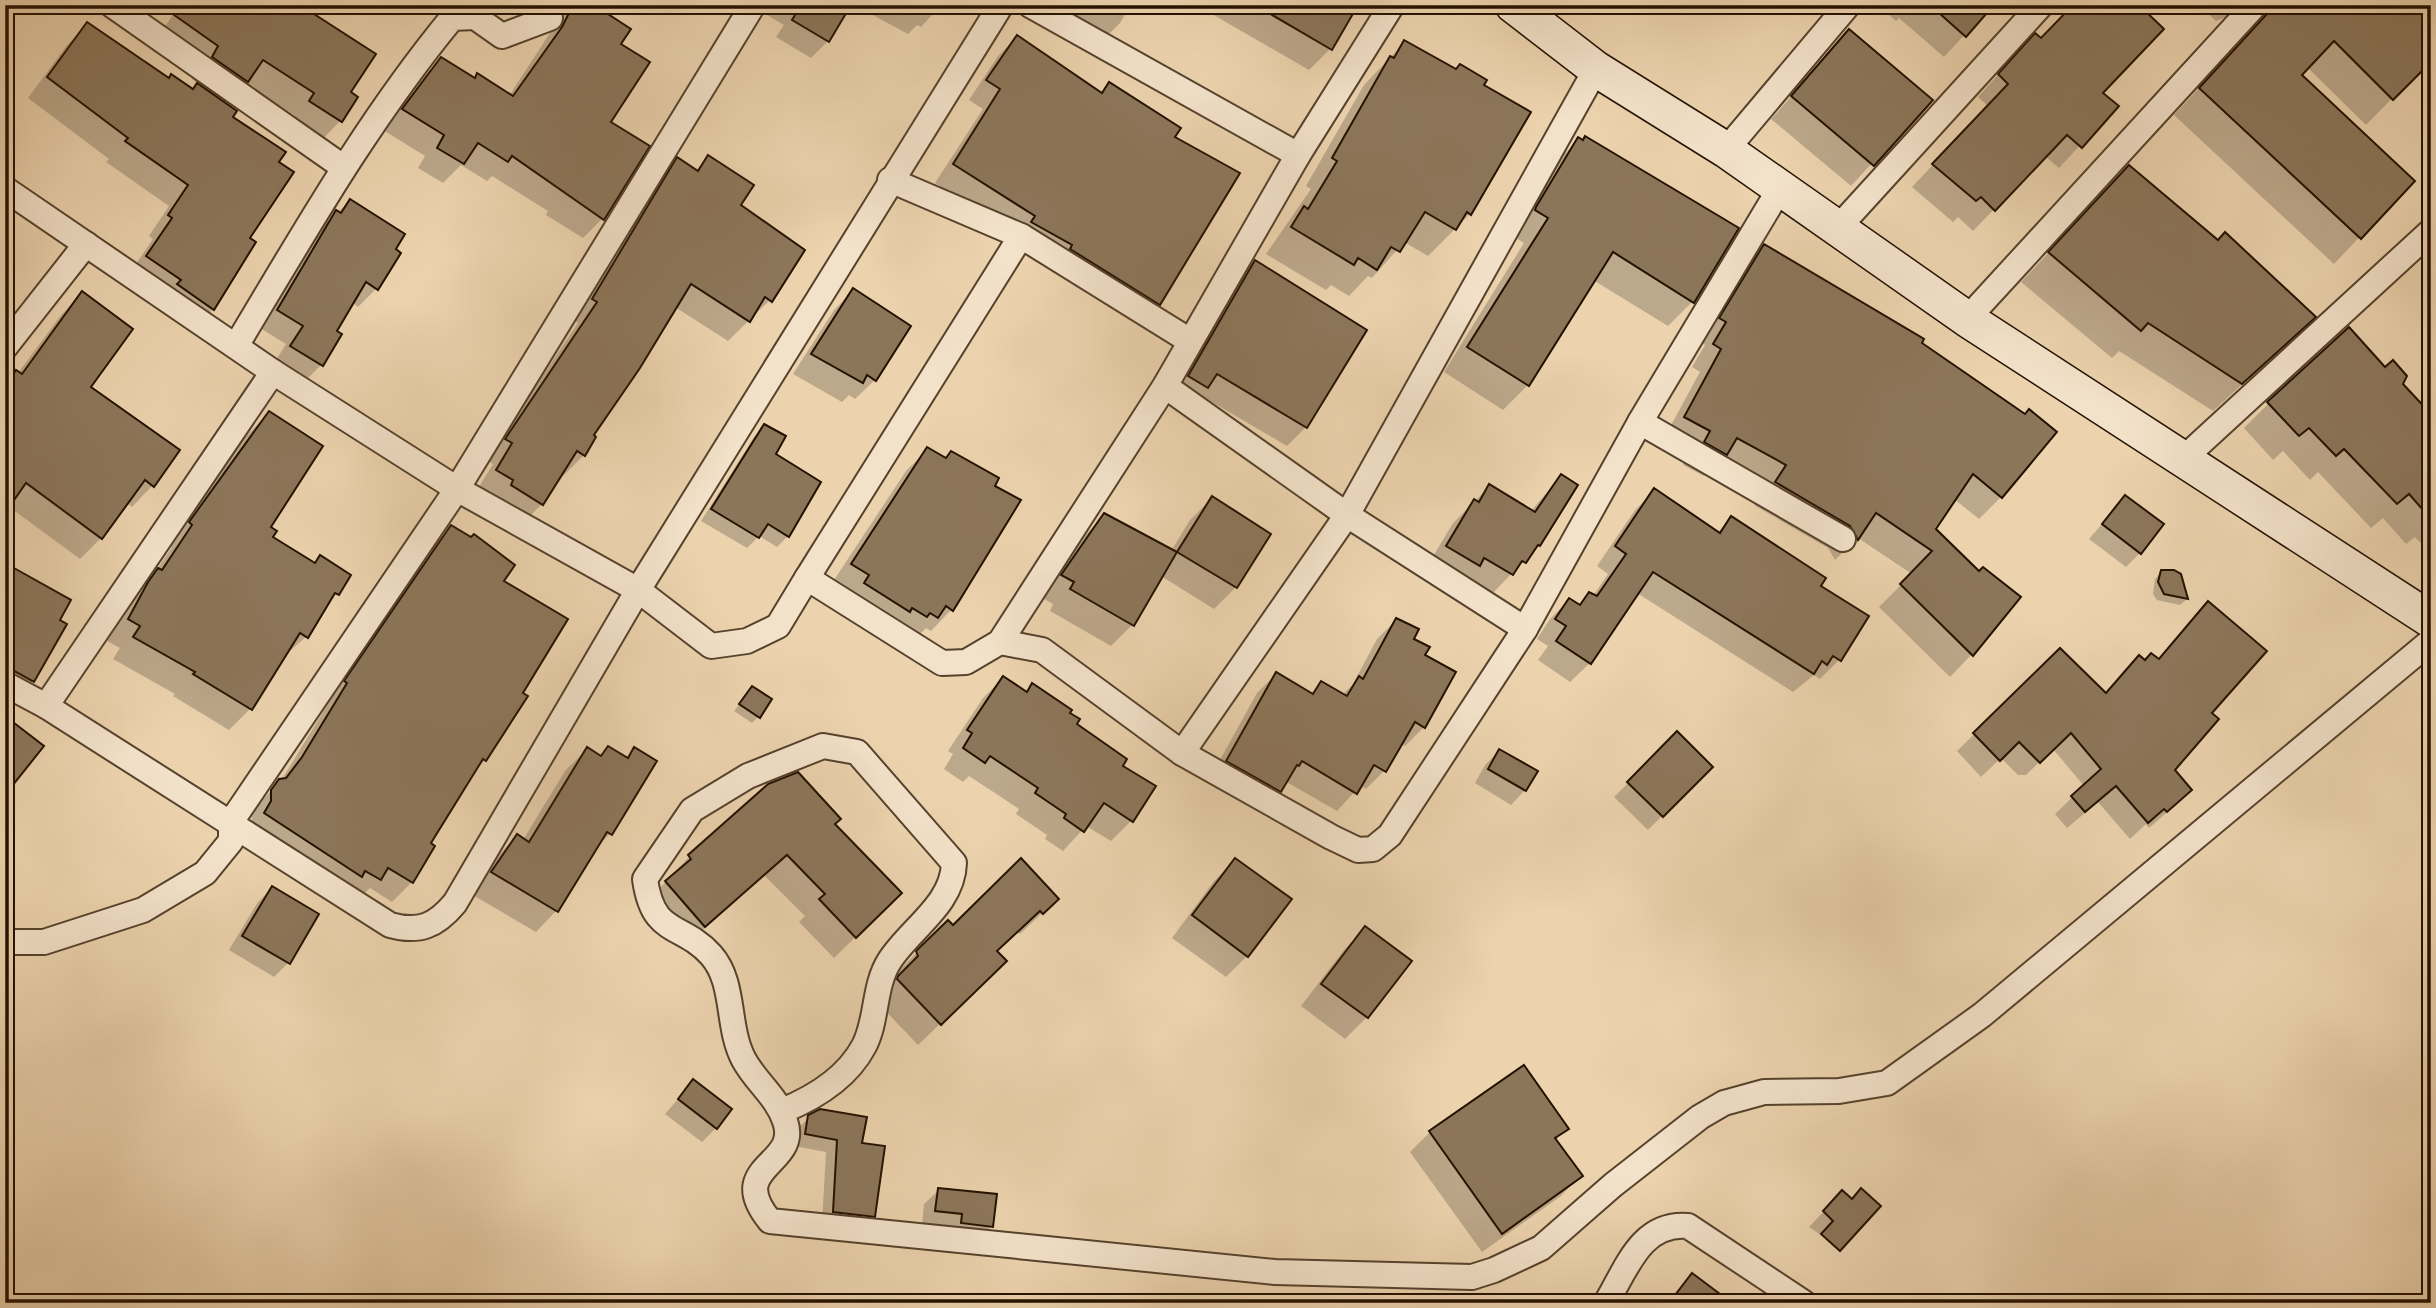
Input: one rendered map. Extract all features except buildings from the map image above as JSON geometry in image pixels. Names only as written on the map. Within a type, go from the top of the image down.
[{"type":"street","points":[[112,5],[343,167]]},
{"type":"street","points":[[5,942],[44,942],[143,910],[205,873],[231,841],[231,822],[457,488],[753,5]]},
{"type":"street","points":[[5,684],[46,706],[390,925],[410,930],[427,927],[442,920],[455,903],[638,590],[1001,5]]},
{"type":"street","points":[[1030,5],[1297,155]]},
{"type":"street","points":[[807,578],[942,663],[966,662],[1000,642],[1165,386],[1297,155],[1392,5]]},
{"type":"street","points":[[1513,5],[1596,69],[1726,150],[1779,190],[1967,320],[2431,620]]},
{"type":"street","points":[[1726,150],[1848,5]]},
{"type":"street","points":[[1836,230],[2041,5]]},
{"type":"street","points":[[1967,320],[2255,5]]},
{"type":"street","points":[[236,346],[382,107],[453,18],[475,18],[502,36],[550,18]]},
{"type":"street","points":[[1182,753],[1347,515],[1596,69]]},
{"type":"street","points":[[890,180],[1021,236],[1191,341]]},
{"type":"street","points":[[5,188],[273,372],[457,488],[638,590],[711,646],[747,642],[778,626],[1021,236]]},
{"type":"street","points":[[1000,642],[1042,650],[1182,753],[1331,837],[1358,850],[1373,849],[1390,835],[1525,629],[1640,422],[1779,190]]},
{"type":"street","points":[[2183,460],[2431,232]]},
{"type":"street","points":[[5,347],[86,244]]},
{"type":"street","points":[[46,706],[273,372]]},
{"type":"street","points":[[1165,386],[1347,515],[1525,629]]},
{"type":"street","points":[[1640,422],[1843,539]]},
{"type":"street","points":[[782,1111],[835,1082],[864,1046],[877,988],[890,960],[940,901],[954,876],[954,863],[857,752],[823,746],[748,776],[692,810],[645,880],[648,903],[667,928],[702,946],[723,968],[743,1059],[782,1111],[788,1128],[787,1145],[756,1179],[754,1192],[758,1206],[770,1221],[1275,1272],[1472,1277],[1541,1248],[1613,1185],[1700,1117],[1724,1103],[1763,1092],[1839,1090],[1887,1083],[1982,1015],[2431,641]]},
{"type":"street","points":[[1606,1303],[1644,1241],[1653,1231],[1673,1225],[1688,1226],[1804,1303]]}]
